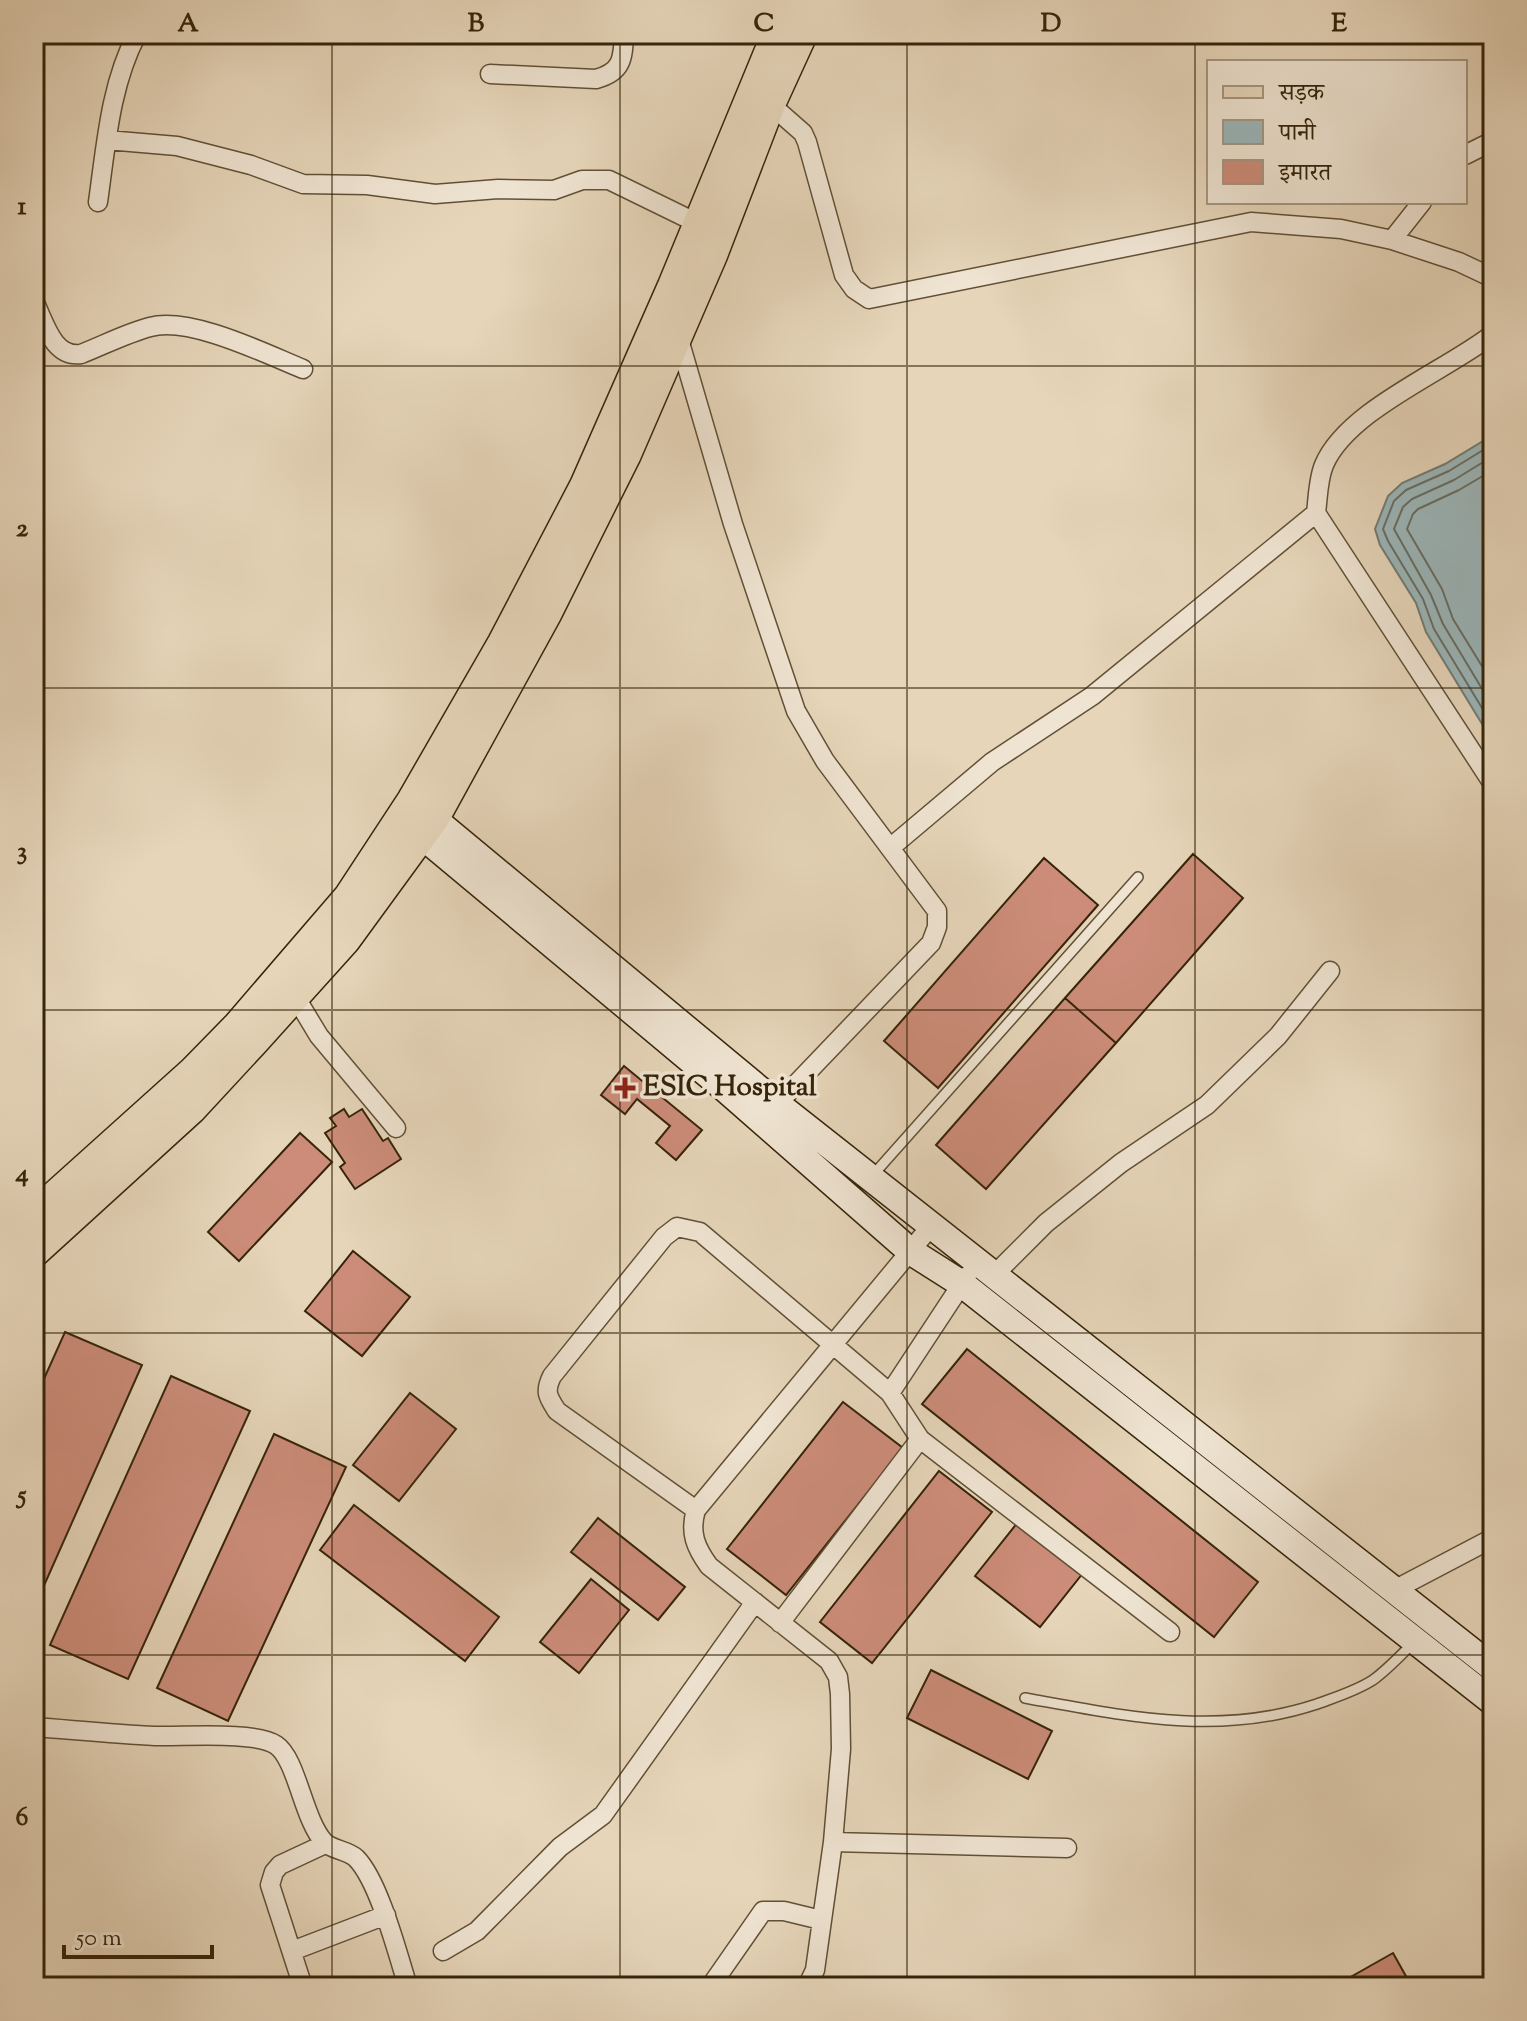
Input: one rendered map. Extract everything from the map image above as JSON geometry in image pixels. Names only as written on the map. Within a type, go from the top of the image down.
[{"type":"main road","points":[[417,818],[585,486],[673,286],[777,34]]},
{"type":"main road","points":[[34,1252],[191,1109],[288,986],[349,897],[417,818],[546,614],[626,454],[678,336],[770,104],[802,34]]},
{"type":"main road","points":[[417,818],[1493,1668]]},
{"type":"main road","points":[[417,818],[910,1251],[962,1284],[1493,1702]]},
{"type":"main road","points":[[34,1215],[288,986]]},
{"type":"street","points":[[98,202],[124,60],[137,34]]},
{"type":"street","points":[[490,74],[596,79],[612,75],[618,69],[624,49],[624,34]]},
{"type":"street","points":[[770,104],[803,133],[844,275],[854,289],[869,299],[1251,222],[1341,229],[1392,240],[1459,262],[1493,278]]},
{"type":"street","points":[[107,140],[177,146],[251,165],[303,184],[367,185],[435,194],[498,189],[554,190],[582,180],[609,180],[697,223]]},
{"type":"street","points":[[1467,154],[1493,141]]},
{"type":"street","points":[[1392,240],[1420,204]]},
{"type":"street","points":[[34,301],[54,341],[70,355],[81,354],[152,326],[168,325],[183,326],[243,344],[303,369]]},
{"type":"street","points":[[1493,334],[1371,414],[1338,441],[1323,467],[1316,513],[1493,784]]},
{"type":"street","points":[[678,336],[733,524],[796,711],[825,761],[937,911],[937,927],[931,943],[777,1104]]},
{"type":"street","points":[[890,848],[992,762],[1092,696],[1316,513]]},
{"type":"street","points":[[890,1393],[962,1284],[1121,1163],[1207,1105],[1278,1036],[1330,971]]},
{"type":"street","points":[[288,986],[319,1036],[396,1128]]},
{"type":"street","points":[[815,1981],[833,1842],[841,1749],[838,1677],[829,1661],[709,1566],[696,1549],[691,1526],[696,1510],[931,1226]]},
{"type":"street","points":[[696,1510],[557,1411],[546,1395],[552,1376],[664,1237],[677,1227],[700,1232],[890,1393],[920,1439],[1170,1632]]},
{"type":"street","points":[[780,1623],[920,1439]]},
{"type":"street","points":[[1394,1590],[1493,1538]]},
{"type":"street","points":[[443,1951],[477,1931],[560,1847],[603,1815],[755,1602]]},
{"type":"street","points":[[34,1727],[154,1736],[256,1738],[277,1745],[287,1759],[310,1819],[325,1844],[354,1856],[364,1869],[386,1915],[408,1987]]},
{"type":"street","points":[[833,1842],[1067,1848]]},
{"type":"street","points":[[303,1987],[270,1885],[280,1865],[325,1844]]},
{"type":"street","points":[[710,1987],[763,1911],[784,1911],[821,1920]]},
{"type":"street","points":[[292,1951],[386,1915]]},
{"type":"lane","points":[[871,1178],[1138,877]]},
{"type":"lane","points":[[1025,1698],[1114,1714],[1194,1723],[1266,1718],[1347,1694],[1372,1681],[1416,1641]]},
{"type":"water","points":[[1493,435],[1493,742],[1426,632],[1416,603],[1380,545],[1375,529],[1388,496],[1402,483],[1445,464]]},
{"type":"building","points":[[1193,854],[1243,898],[1116,1043],[1065,998]]},
{"type":"building","points":[[1044,858],[1098,905],[938,1088],[884,1041]]},
{"type":"building","points":[[1065,998],[1116,1043],[986,1189],[936,1145]]},
{"type":"building","points":[[624,1066],[702,1130],[676,1160],[656,1143],[670,1126],[637,1099],[625,1114],[601,1095]]},
{"type":"building","points":[[344,1109],[349,1117],[362,1109],[383,1141],[388,1138],[401,1159],[355,1189],[340,1167],[345,1163],[325,1133],[336,1126],[330,1118]]},
{"type":"building","points":[[300,1133],[332,1162],[239,1261],[208,1232]]},
{"type":"building","points":[[353,1251],[410,1297],[362,1356],[305,1311]]},
{"type":"building","points":[[65,1332],[142,1365],[34,1608],[34,1401]]},
{"type":"building","points":[[967,1349],[1258,1582],[1214,1637],[922,1404]]},
{"type":"building","points":[[171,1376],[250,1411],[128,1679],[50,1645]]},
{"type":"building","points":[[410,1393],[456,1429],[399,1501],[353,1465]]},
{"type":"building","points":[[843,1402],[903,1448],[786,1595],[727,1549]]},
{"type":"building","points":[[274,1434],[346,1467],[228,1721],[157,1688]]},
{"type":"building","points":[[939,1471],[992,1512],[872,1663],[820,1622]]},
{"type":"building","points":[[354,1505],[499,1617],[465,1661],[320,1550]]},
{"type":"building","points":[[598,1518],[685,1587],[658,1620],[571,1552]]},
{"type":"building","points":[[1018,1522],[1083,1573],[1040,1627],[975,1576]]},
{"type":"building","points":[[591,1579],[629,1610],[579,1673],[540,1642]]},
{"type":"building","points":[[931,1670],[1052,1731],[1028,1779],[907,1718]]},
{"type":"building","points":[[1393,1953],[1412,1987],[1333,1987]]},
{"type":"place","name":"ESIC Hospital","points":[[625,1088]]}]
